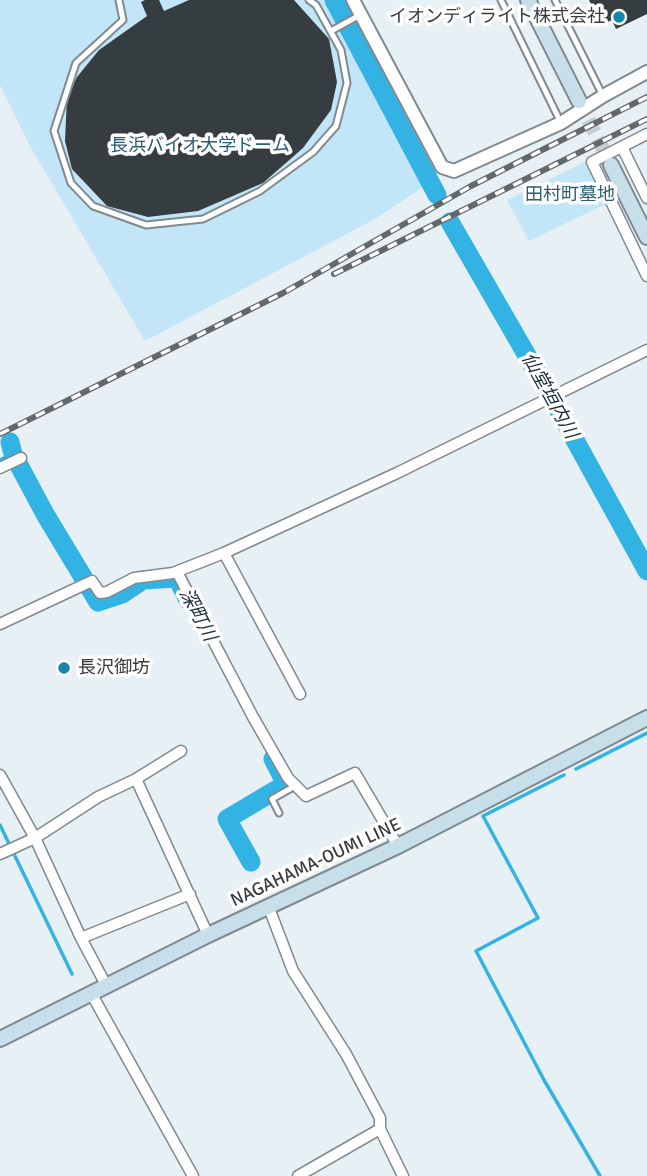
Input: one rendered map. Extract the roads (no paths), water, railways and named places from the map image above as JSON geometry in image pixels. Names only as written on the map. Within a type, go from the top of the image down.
[{"type":"main road","points":[[528,0],[579,101]]},
{"type":"main road","points":[[611,165],[647,237]]},
{"type":"main road","name":"NAGAHAMA-OUMI LINE","points":[[0,1039],[208,935],[398,846],[647,718]]},
{"type":"street","points":[[353,0],[358,16],[442,167],[454,171],[561,123],[647,72]]},
{"type":"street","points":[[647,134],[592,162],[647,276]]},
{"type":"street","points":[[622,147],[642,178],[647,198]]},
{"type":"street","points":[[0,624],[92,581],[100,593],[107,592],[134,578],[177,572],[224,553],[545,402],[647,350]]},
{"type":"street","points":[[0,468],[21,458]]},
{"type":"street","points":[[224,553],[300,694]]},
{"type":"street","points":[[177,572],[288,778],[306,796],[355,773],[398,846]]},
{"type":"street","points":[[0,854],[35,838],[98,797],[136,779],[181,751]]},
{"type":"street","points":[[0,775],[35,838],[106,985]]},
{"type":"street","points":[[136,779],[208,935]]},
{"type":"street","points":[[81,938],[190,894]]},
{"type":"street","points":[[269,908],[293,971],[346,1054],[380,1118],[380,1129],[403,1176]]},
{"type":"street","points":[[91,993],[194,1176]]},
{"type":"street","points":[[298,1176],[380,1129]]},
{"type":"lane","points":[[118,0],[122,20],[76,63],[54,131],[71,183],[93,206],[146,225],[203,219],[260,191],[313,152],[336,126],[347,83],[341,51],[316,5],[309,0]]},
{"type":"lane","points":[[501,0],[561,123]]},
{"type":"lane","points":[[555,0],[603,96]]},
{"type":"lane","points":[[331,31],[358,16]]},
{"type":"lane","points":[[279,813],[272,800],[297,785]]},
{"type":"waterway","name":"仙堂垣内川","points":[[334,0],[437,195]]},
{"type":"waterway","name":"仙堂垣内川","points":[[450,222],[647,571]]},
{"type":"waterway","name":"深町川","points":[[10,442],[13,454],[45,514],[98,602],[122,594],[143,580],[177,578],[188,600]]},
{"type":"waterway","points":[[0,460],[13,454]]},
{"type":"waterway","points":[[640,558],[647,554]]},
{"type":"waterway","points":[[576,769],[647,733]]},
{"type":"waterway","name":"深町川","points":[[251,862],[227,819],[286,784],[273,759]]},
{"type":"waterway","points":[[564,775],[483,816],[538,918],[476,951],[544,1080],[600,1176]]},
{"type":"waterway","points":[[0,825],[72,974]]},
{"type":"tunnel","points":[[579,101],[611,165]]},
{"type":"railway","points":[[0,434],[283,293],[471,186],[647,97]]},
{"type":"railway","points":[[334,274],[647,119]]},
{"type":"place","name":"イオンディライト株式会社","points":[[619,17]]},
{"type":"place","name":"長沢御坊","points":[[64,668]]},
{"type":"park label","name":"長浜バイオ大学ドーム","points":[[200,146]]},
{"type":"park label","name":"田村町墓地","points":[[570,195]]}]
